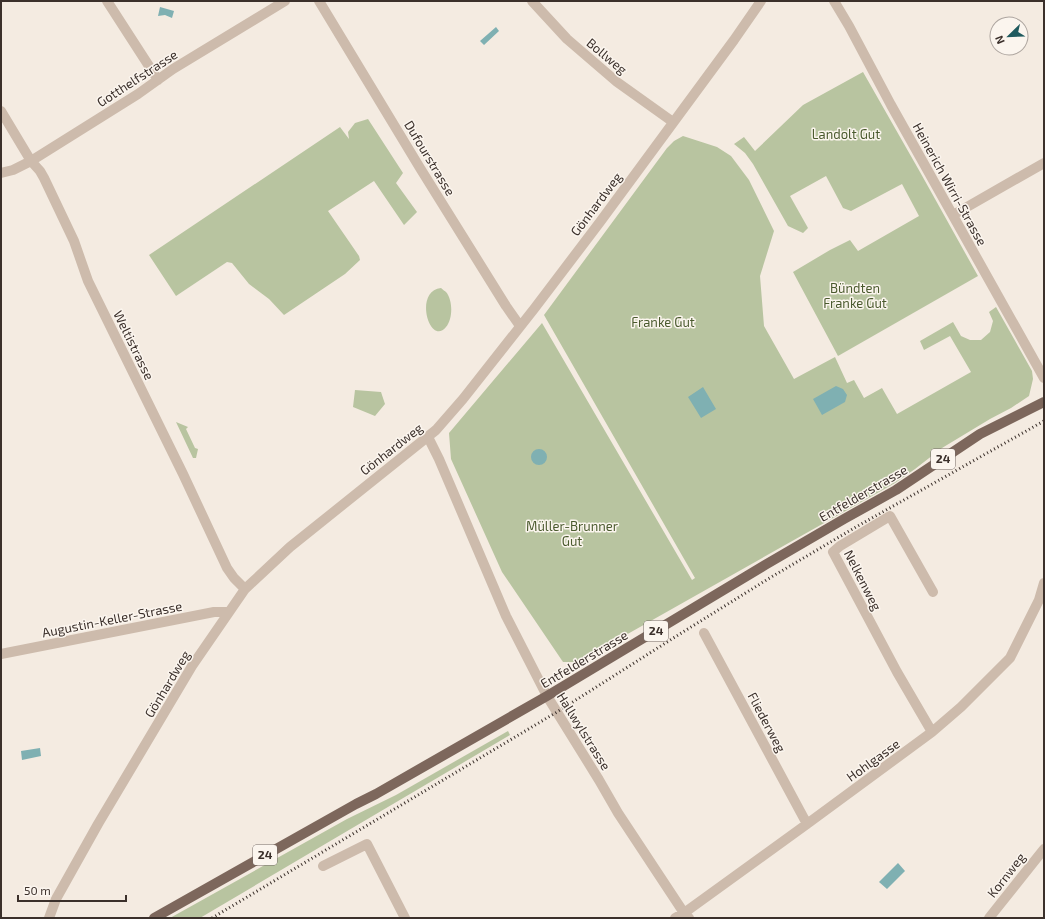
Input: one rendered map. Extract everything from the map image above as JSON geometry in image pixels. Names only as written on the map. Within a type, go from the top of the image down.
[{"type":"main road","name":"Entfelderstrasse","points":[[154,918],[547,696],[772,561],[896,490],[980,434],[1044,402]]},
{"type":"street","points":[[107,1],[158,80]]},
{"type":"street","name":"Gotthelfstrasse","points":[[1,173],[13,170],[31,161],[138,94],[173,69],[285,1]]},
{"type":"street","name":"Dufourstrasse","points":[[319,1],[440,200],[520,326]]},
{"type":"street","name":"Bollweg","points":[[532,1],[567,39],[612,77],[673,122]]},
{"type":"street","name":"Gönhardweg","points":[[49,918],[56,899],[98,824],[192,666],[245,589],[290,547],[436,430],[463,399],[595,228],[734,40],[761,1]]},
{"type":"street","name":"Heinerich Wirri-Strasse","points":[[834,1],[1044,378]]},
{"type":"street","name":"Weltistrasse","points":[[1,111],[31,161],[40,171],[51,192],[74,241],[88,281],[173,452],[227,568],[245,589]]},
{"type":"street","points":[[953,215],[1044,163]]},
{"type":"street","name":"Hallwylstrasse","points":[[428,437],[439,459],[506,616],[547,696],[600,780],[618,813],[687,915]]},
{"type":"street","name":"Nelkenweg","points":[[932,732],[897,672],[833,552],[840,546],[890,516],[933,592]]},
{"type":"street","name":"Hohlgasse","points":[[675,918],[687,915],[932,732],[961,707],[1010,658],[1039,600],[1044,583]]},
{"type":"street","name":"Augustin-Keller-Strasse","points":[[1,654],[214,612],[229,612]]},
{"type":"street","name":"Fliederweg","points":[[704,633],[807,824]]},
{"type":"street","points":[[323,866],[367,844],[405,918]]},
{"type":"street","name":"Kornweg","points":[[989,918],[1044,848]]},
{"type":"green space","points":[[863,72],[978,276],[838,356],[793,272],[850,240],[858,251],[919,216],[902,184],[851,211],[843,208],[826,176],[790,196],[808,228],[803,233],[788,226],[753,164],[745,153],[734,144],[744,137],[755,151],[803,105]]},
{"type":"green space","points":[[368,119],[403,173],[396,183],[417,212],[404,225],[374,181],[328,211],[359,256],[360,260],[345,274],[284,315],[269,299],[249,284],[232,263],[227,262],[176,296],[149,255],[340,127],[349,139],[348,132],[355,123]]},
{"type":"green space","points":[[683,136],[717,147],[731,156],[749,180],[774,231],[760,276],[764,326],[794,379],[835,357],[847,383],[854,380],[864,398],[882,388],[897,414],[971,372],[950,336],[924,350],[920,341],[953,322],[961,336],[970,340],[981,340],[990,332],[993,321],[989,312],[996,307],[1032,371],[1033,379],[1029,396],[942,448],[895,483],[578,662],[563,662],[502,572],[451,459],[449,433],[542,323],[692,580],[695,578],[544,315],[667,148],[674,141]]},
{"type":"green space","points":[[441,288],[446,292],[450,300],[451,315],[446,327],[440,331],[435,330],[430,324],[426,307],[428,298],[433,291]]},
{"type":"green space","points":[[355,390],[381,392],[385,404],[375,416],[353,407]]},
{"type":"green space","points":[[176,422],[188,427],[186,429],[195,448],[198,449],[196,458],[193,458]]},
{"type":"green space","points":[[508,731],[510,735],[200,918],[170,918],[347,819],[396,795]]},
{"type":"water","points":[[160,7],[174,11],[172,18],[165,15],[158,16]]},
{"type":"water","points":[[496,27],[499,31],[484,45],[480,41]]},
{"type":"water","points":[[836,386],[843,389],[847,395],[845,402],[822,415],[813,399]]},
{"type":"water","points":[[703,387],[716,409],[701,418],[688,397]]},
{"type":"water","points":[[536,449],[542,449],[547,454],[545,463],[542,465],[536,465],[531,460],[531,454]]},
{"type":"water","points":[[40,748],[41,756],[22,760],[21,751]]},
{"type":"water","points":[[898,863],[905,871],[887,889],[879,882]]},
{"type":"railway","points":[[212,918],[557,712],[768,579],[856,527],[1044,421]]},
{"type":"park label","name":"Landolt Gut","points":[[846,134]]},
{"type":"park label","name":"Bündten Franke Gut","points":[[855,296]]},
{"type":"park label","name":"Franke Gut","points":[[663,322]]},
{"type":"park label","name":"Müller-Brunner Gut","points":[[572,534]]}]
